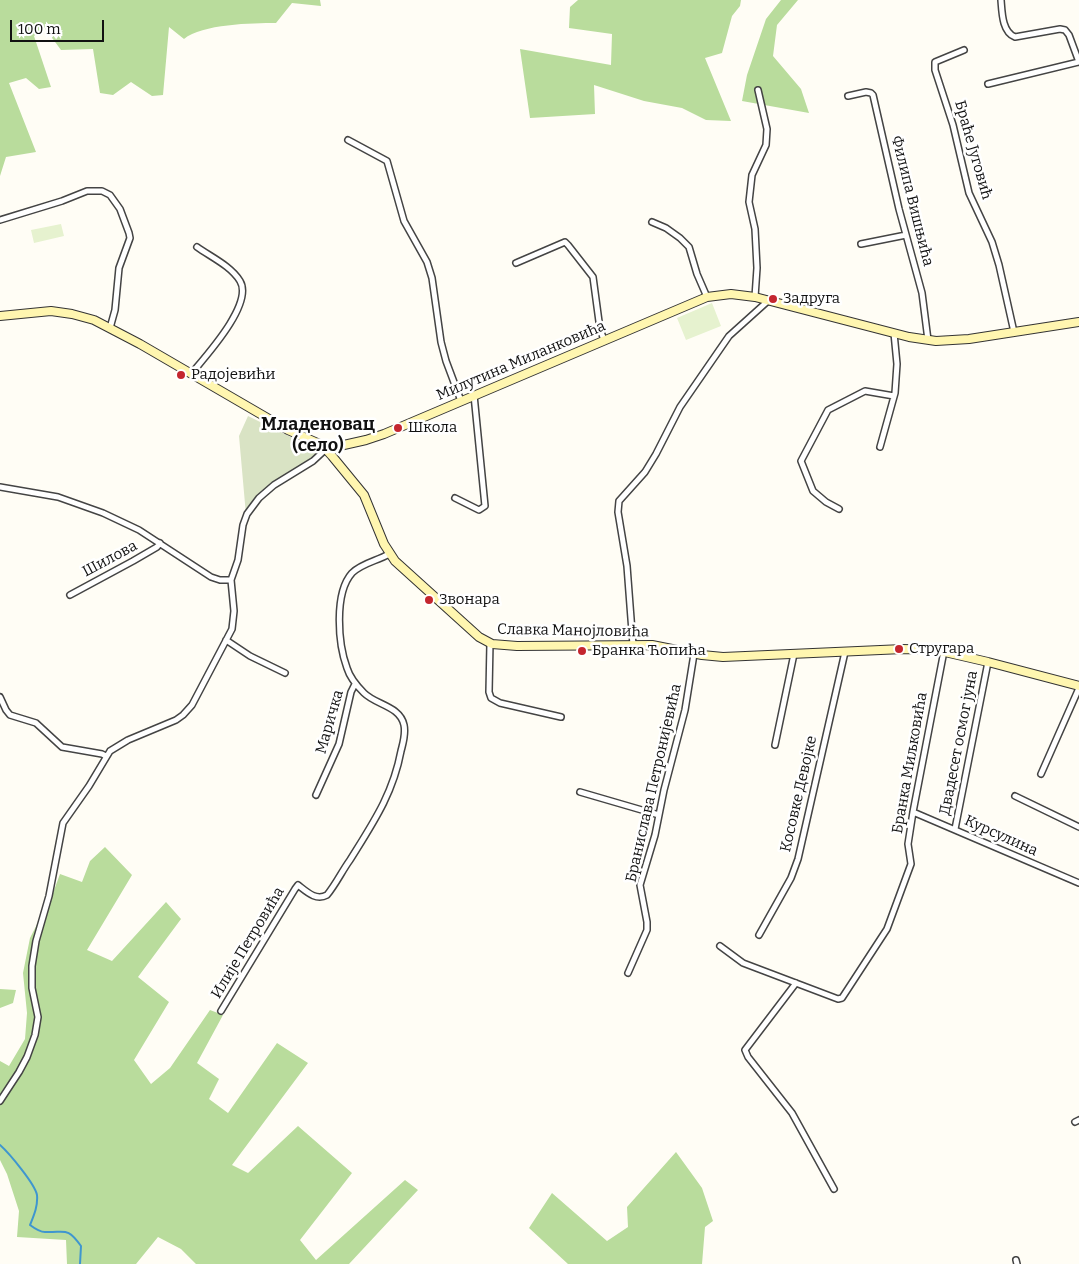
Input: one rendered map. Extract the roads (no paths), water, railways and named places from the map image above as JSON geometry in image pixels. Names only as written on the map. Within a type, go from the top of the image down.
[{"type":"main road","name":"Милутина Миланковића","points":[[326,449],[373,439],[707,297],[731,294],[755,297],[928,340],[957,340],[1079,322]]},
{"type":"main road","points":[[0,316],[36,311],[58,312],[83,317],[110,328],[266,418],[326,449]]},
{"type":"main road","name":"Славка Манојловића","points":[[326,449],[366,499],[389,554],[454,617],[474,634],[490,643],[517,646],[657,646],[694,654],[723,657],[909,649],[944,651],[1079,687]]},
{"type":"street","points":[[988,84],[1079,62],[1069,35],[1065,30],[1014,36],[1008,34],[1001,0]]},
{"type":"street","name":"Браће Југовић","points":[[964,50],[935,62],[935,70],[952,125],[969,193],[992,242],[999,265],[1014,332]]},
{"type":"street","points":[[755,297],[757,268],[755,230],[749,202],[752,175],[766,145],[766,129],[758,90]]},
{"type":"street","name":"Филипа Вишњића","points":[[848,96],[866,92],[872,92],[873,95],[899,209],[922,293],[928,340]]},
{"type":"street","points":[[348,140],[387,161],[404,222],[427,262],[432,278],[441,342],[461,401]]},
{"type":"street","points":[[0,220],[62,201],[86,191],[102,191],[110,195],[120,209],[130,238],[119,268],[115,310],[110,328]]},
{"type":"street","points":[[652,222],[666,228],[689,247],[697,274],[707,297]]},
{"type":"street","points":[[862,244],[906,235]]},
{"type":"street","points":[[516,263],[565,242],[593,276],[600,328],[604,340]]},
{"type":"street","points":[[191,374],[227,330],[243,291],[240,281],[229,269],[197,247]]},
{"type":"street","points":[[633,645],[627,566],[618,512],[619,501],[645,472],[680,407],[729,336],[770,300]]},
{"type":"street","points":[[880,447],[894,396],[896,364],[894,333]]},
{"type":"street","points":[[839,509],[826,502],[813,491],[801,461],[828,410],[865,391],[894,396]]},
{"type":"street","points":[[455,498],[480,510],[485,506],[474,396]]},
{"type":"street","points":[[0,1101],[27,1057],[35,1035],[38,1017],[32,988],[32,966],[36,941],[52,882],[63,822],[89,786],[106,756],[118,745],[176,720],[192,705],[232,629],[234,616],[230,580],[238,560],[243,525],[251,508],[274,485],[313,461],[326,449]]},
{"type":"street","points":[[0,487],[58,497],[80,504],[139,530],[211,578],[230,580]]},
{"type":"street","name":"Шилова","points":[[70,595],[133,561],[157,547],[160,543]]},
{"type":"street","name":"Илије Петровића","points":[[221,1011],[295,889],[298,886],[320,898],[327,894],[381,812],[392,787],[402,751],[404,725],[401,717],[396,712],[370,699],[355,684],[347,670],[342,649],[340,624],[342,591],[349,578],[357,569],[389,554]]},
{"type":"street","points":[[226,640],[250,656],[285,674]]},
{"type":"street","points":[[490,643],[489,692],[491,698],[500,704],[561,717]]},
{"type":"street","name":"Бранка Миљковића","points":[[720,946],[743,963],[791,980],[796,984],[842,998],[887,929],[911,864],[908,844],[944,651]]},
{"type":"street","name":"Косовке Девојке","points":[[759,935],[791,878],[798,859],[845,652]]},
{"type":"street","name":"Бранислава Петронијевића","points":[[628,973],[647,930],[640,885],[655,835],[685,710],[694,654]]},
{"type":"street","points":[[775,745],[794,654]]},
{"type":"street","name":"Двадесет осмог јуна","points":[[955,829],[988,662]]},
{"type":"street","name":"Маричка","points":[[316,795],[339,744],[351,692],[355,684]]},
{"type":"street","points":[[1041,774],[1079,687]]},
{"type":"street","points":[[0,698],[10,714],[36,723],[62,746],[106,756]]},
{"type":"street","points":[[580,792],[659,815]]},
{"type":"street","points":[[1015,796],[1079,827]]},
{"type":"street","name":"Курсулина","points":[[913,812],[1079,883]]},
{"type":"street","points":[[796,984],[745,1050],[748,1058],[792,1113],[834,1189]]},
{"type":"waterway","points":[[0,1145],[21,1169],[32,1184],[37,1195],[37,1203],[30,1225],[43,1232],[69,1233],[81,1246],[80,1264]]},
{"type":"place","name":"Задруга","points":[[773,299]]},
{"type":"place","name":"Радојевићи","points":[[181,375]]},
{"type":"place","name":"Школа","points":[[398,428]]},
{"type":"place","name":"Звонара","points":[[429,600]]},
{"type":"place","name":"Стругара","points":[[899,649]]},
{"type":"place","name":"Бранка Ћопића","points":[[582,651]]},
{"type":"district","name":"Младеновац (село)","points":[[318,435]]}]
